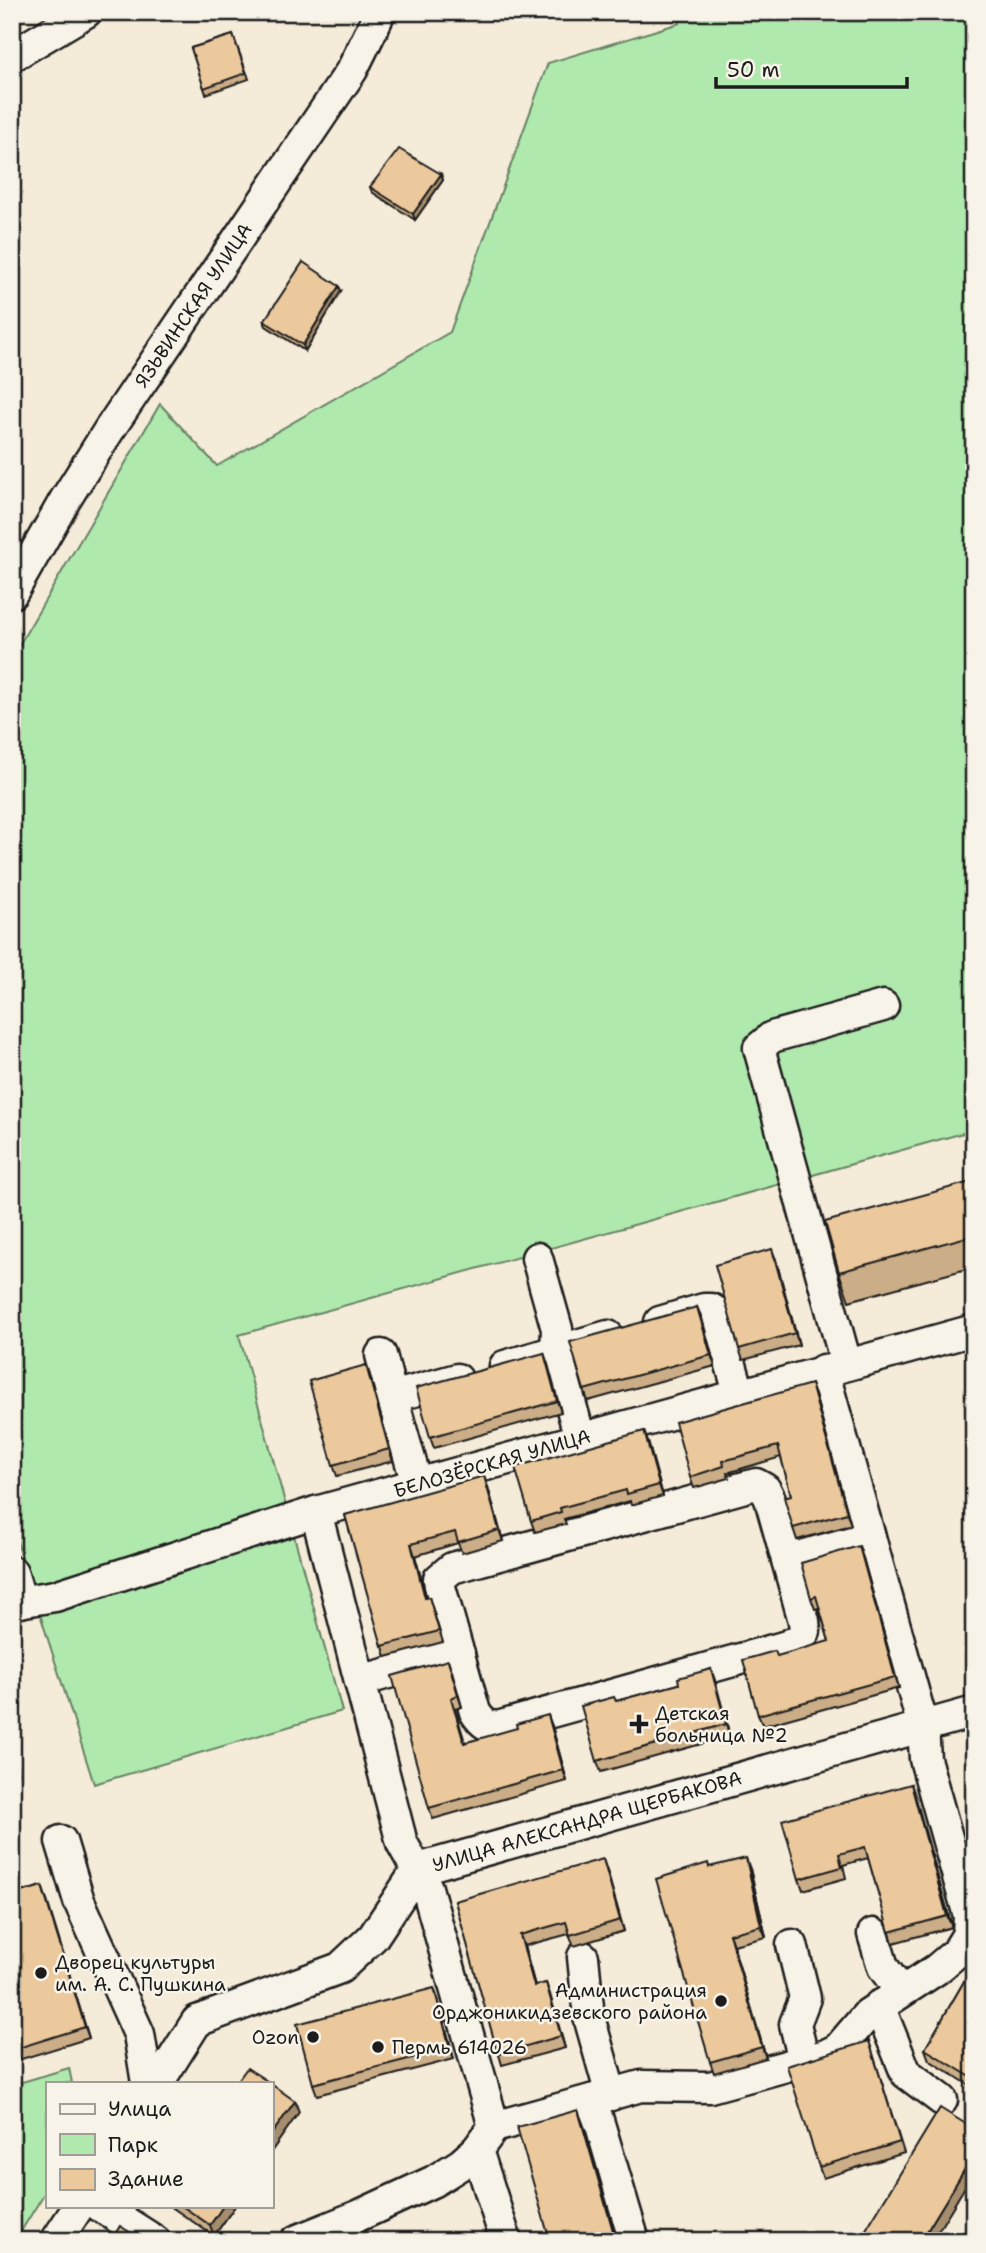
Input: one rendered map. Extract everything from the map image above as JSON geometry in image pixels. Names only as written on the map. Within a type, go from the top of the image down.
[{"type":"street","points":[[12,56],[78,14]]},
{"type":"street","name":"ЯЗЬВИНСКАЯ УЛИЦА","points":[[12,593],[109,430],[352,70],[378,15]]},
{"type":"street","points":[[296,2241],[358,2216],[434,2180],[461,2164],[486,2139],[601,2097],[641,2086],[710,2087],[838,2049],[859,2023],[957,1952],[968,1934],[969,1899],[925,1759],[923,1726],[870,1537],[834,1367],[823,1232],[759,1048],[772,1037],[883,1006]]},
{"type":"street","points":[[537,1258],[557,1329],[556,1351],[580,1438]]},
{"type":"street","points":[[393,1397],[711,1309],[718,1318],[739,1393]]},
{"type":"street","name":"БЕЛОЗЁРСКАЯ УЛИЦА","points":[[17,1602],[55,1596],[316,1512],[974,1330]]},
{"type":"street","points":[[381,1355],[417,1484]]},
{"type":"street","points":[[756,1484],[765,1489],[770,1499],[805,1631],[800,1639],[787,1646],[491,1727],[481,1721],[475,1712],[458,1653],[439,1579],[452,1568],[756,1484]]},
{"type":"street","points":[[316,1512],[402,1843],[427,1888],[486,2139],[506,2241]]},
{"type":"street","points":[[787,1560],[870,1537]]},
{"type":"street","points":[[12,1572],[17,1602]]},
{"type":"street","points":[[360,1681],[458,1653]]},
{"type":"street","name":"УЛИЦА АЛЕКСАНДРА ЩЕРБАКОВА","points":[[159,2082],[197,2021],[340,1968],[373,1937],[418,1869],[974,1712]]},
{"type":"street","points":[[61,1841],[79,1901],[139,2034],[147,2082]]},
{"type":"street","points":[[873,1934],[883,1967],[906,2073],[942,2100]]},
{"type":"street","points":[[792,1945],[806,1998],[795,2024],[804,2061]]},
{"type":"street","points":[[583,1957],[601,2097],[634,2241]]},
{"type":"street","points":[[56,2241],[78,2208]]},
{"type":"street","points":[[103,2208],[155,2241]]},
{"type":"green space","points":[[678,12],[974,12],[974,1130],[239,1335],[342,1711],[94,1784],[12,1526],[12,657],[160,404],[217,466],[450,332],[548,63],[680,23]]},
{"type":"green space","points":[[12,1748],[19,1771],[12,1810]]},
{"type":"green space","points":[[69,2068],[72,2082],[46,2082],[46,2191],[15,2241],[12,2241],[12,2085]]},
{"type":"building","points":[[233,35],[246,73],[204,88],[191,48]]},
{"type":"building","points":[[399,149],[441,174],[413,214],[370,187]]},
{"type":"building","points":[[303,262],[339,286],[303,345],[264,321]]},
{"type":"building","points":[[974,1181],[974,1235],[839,1272],[825,1222]]},
{"type":"building","points":[[772,1249],[795,1333],[739,1349],[715,1265]]},
{"type":"building","points":[[697,1307],[711,1355],[584,1390],[570,1342]]},
{"type":"building","points":[[544,1353],[557,1401],[430,1437],[416,1388]]},
{"type":"building","points":[[366,1365],[389,1449],[333,1465],[309,1381]]},
{"type":"building","points":[[811,1384],[847,1513],[793,1528],[784,1497],[791,1495],[778,1446],[723,1461],[724,1466],[690,1477],[675,1422]]},
{"type":"building","points":[[644,1431],[659,1485],[627,1494],[626,1490],[560,1508],[561,1512],[531,1521],[515,1467]]},
{"type":"building","points":[[484,1476],[499,1530],[458,1542],[455,1532],[411,1544],[425,1598],[429,1597],[439,1631],[382,1646],[345,1515]]},
{"type":"building","points":[[859,1546],[895,1677],[758,1715],[743,1660],[775,1651],[777,1656],[829,1641],[816,1596],[811,1598],[801,1563]]},
{"type":"building","points":[[448,1660],[458,1695],[451,1698],[464,1743],[517,1728],[516,1724],[548,1715],[563,1770],[429,1808],[392,1676]]},
{"type":"building","points":[[711,1669],[726,1724],[597,1761],[581,1706],[614,1697],[616,1701],[679,1684],[678,1678]]},
{"type":"building","points":[[911,1784],[947,1916],[889,1932],[865,1847],[839,1854],[842,1867],[799,1879],[782,1820]]},
{"type":"building","name":"Администрация Орджоникидзевского района","points":[[746,1858],[761,1926],[729,1934],[762,2047],[710,2062],[656,1879],[708,1863],[709,1867]]},
{"type":"building","points":[[603,1859],[620,1920],[570,1935],[566,1922],[520,1935],[534,1986],[546,1983],[561,2036],[498,2054],[455,1901]]},
{"type":"building","name":"Дворец культуры им. А. С. Пушкина","points":[[42,1886],[85,2027],[12,2050],[12,1895]]},
{"type":"building","points":[[974,1964],[974,2079],[925,2049]]},
{"type":"building","name":"Пермь 614026","points":[[434,1988],[450,2048],[313,2084],[297,2024]]},
{"type":"building","points":[[869,2041],[900,2142],[819,2167],[787,2066]]},
{"type":"building","points":[[247,2068],[268,2082],[237,2082]]},
{"type":"building","points":[[273,2085],[295,2101],[273,2132]]},
{"type":"building","points":[[940,2108],[974,2129],[974,2154],[921,2241],[859,2241]]},
{"type":"building","points":[[578,2110],[616,2241],[550,2241],[517,2127]]},
{"type":"building","points":[[185,2208],[222,2208],[210,2225]]},
{"type":"building","points":[[120,2226],[144,2241],[111,2241]]},
{"type":"place","name":"Детская больница №2","points":[[639,1724]]},
{"type":"place","name":"Дворец культуры им. А. С. Пушкина","points":[[41,1973]]},
{"type":"place","name":"Администрация Орджоникидзевского района","points":[[721,2001]]},
{"type":"place","name":"Ozon","points":[[313,2037]]},
{"type":"place","name":"Пермь 614026","points":[[378,2047]]}]
